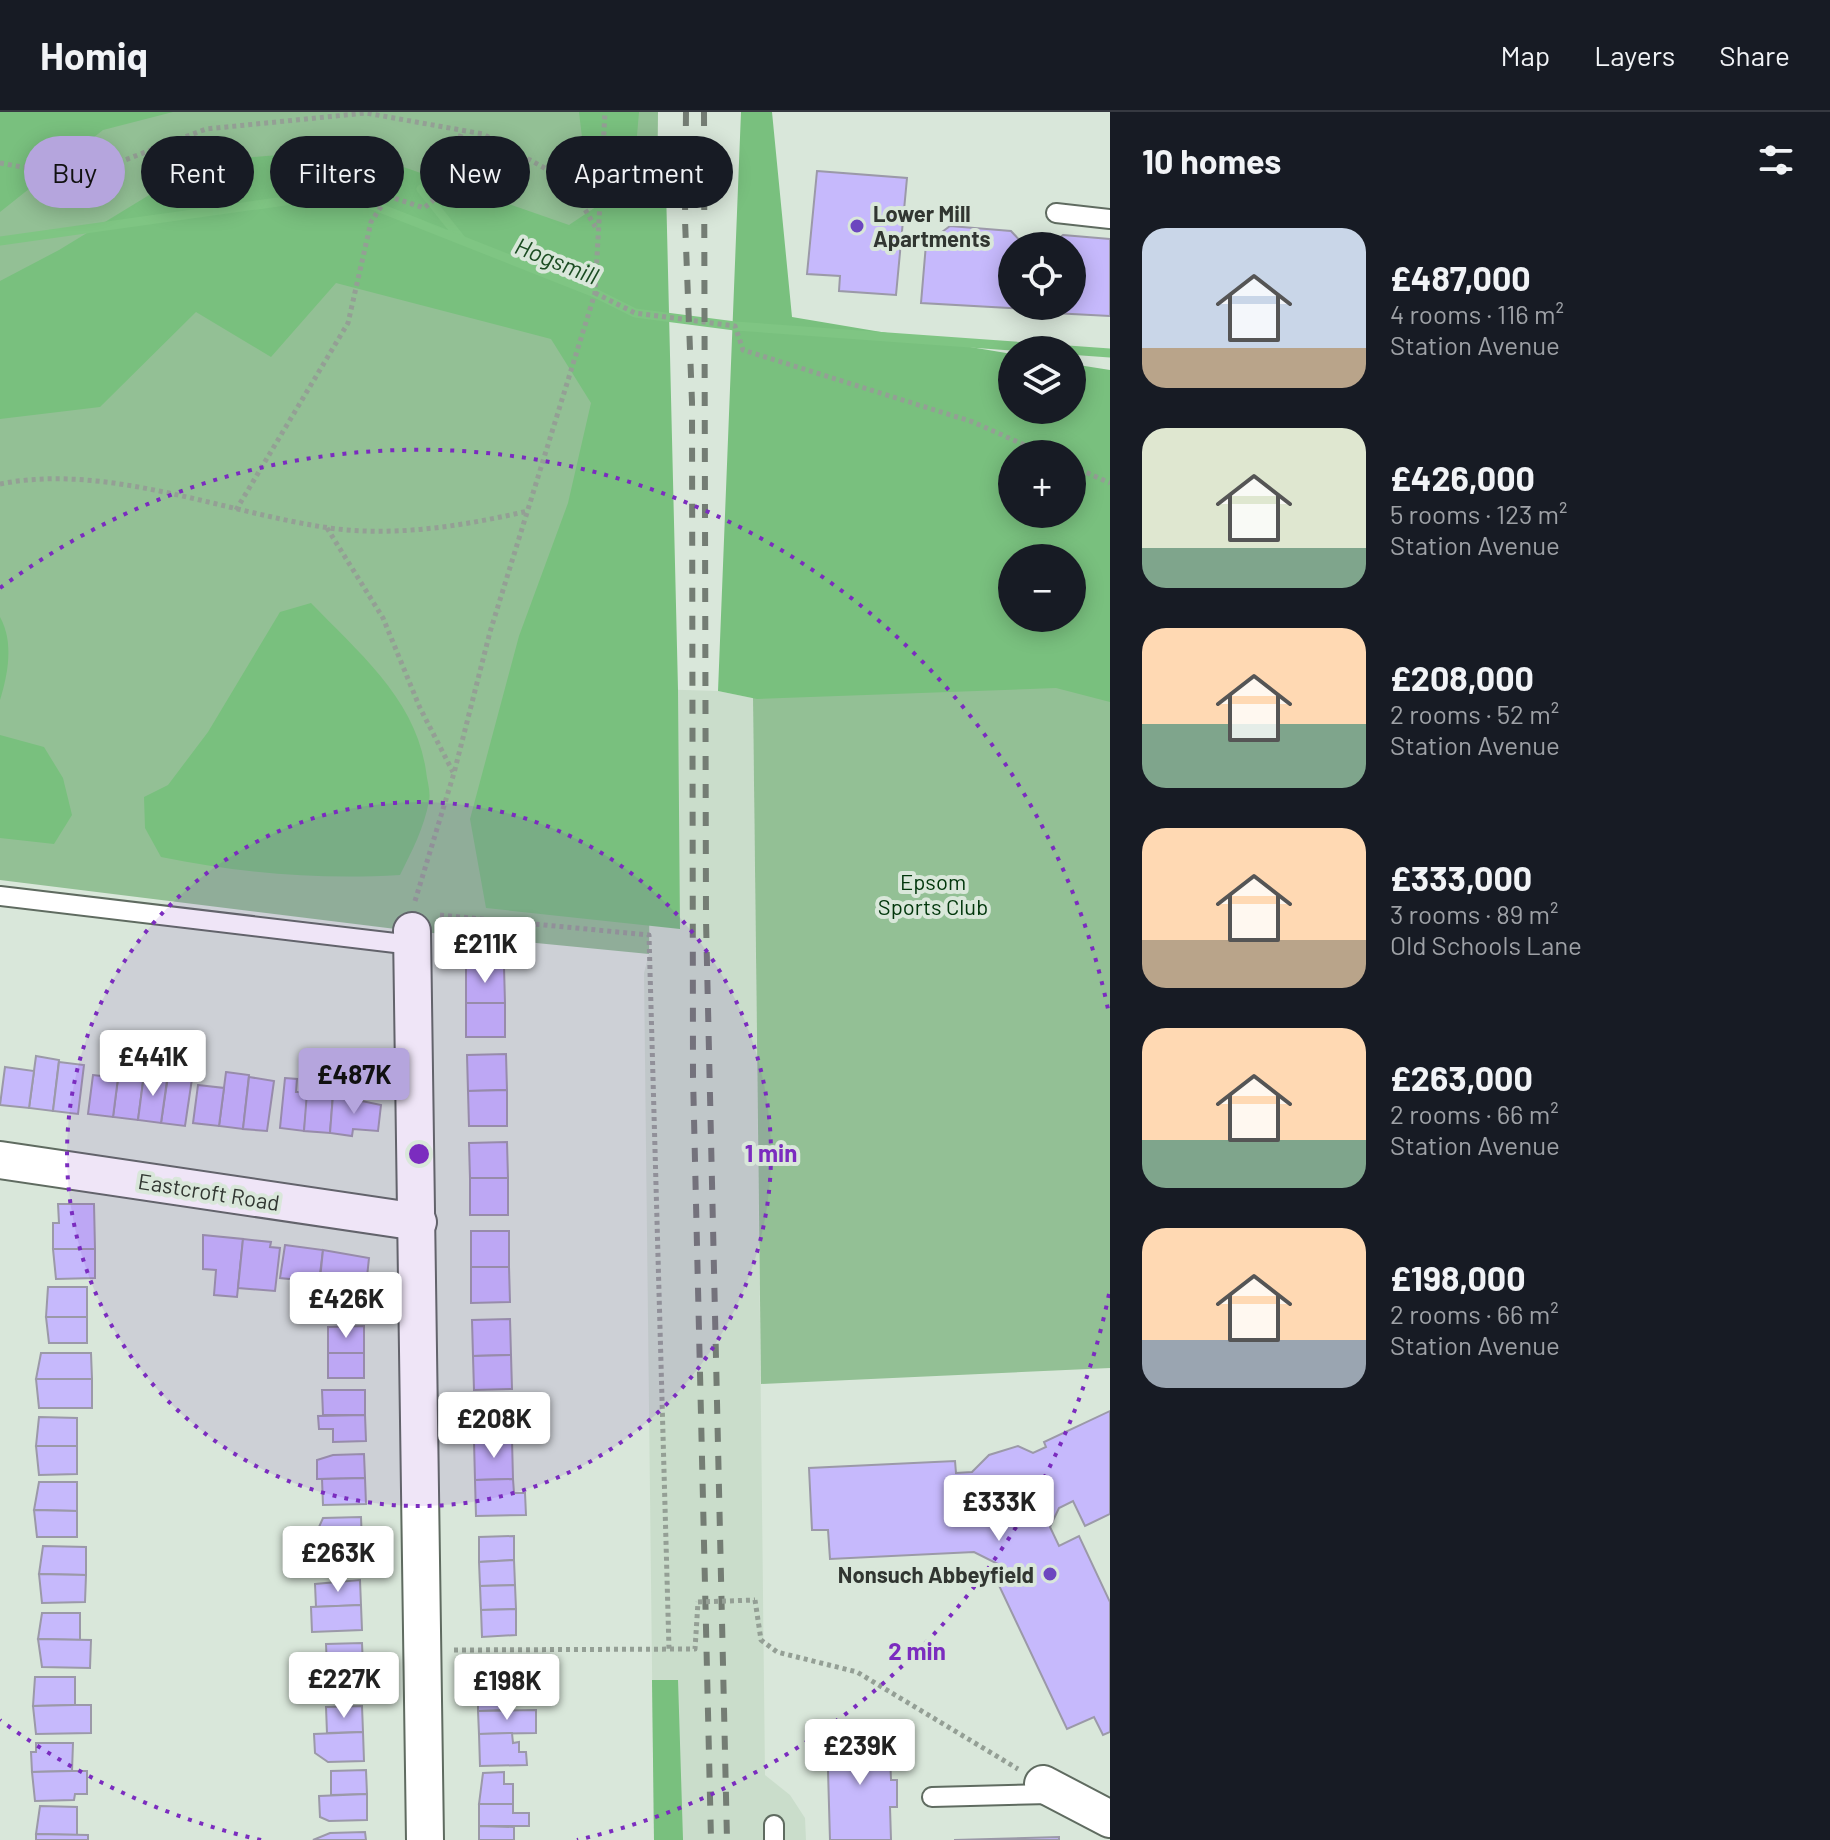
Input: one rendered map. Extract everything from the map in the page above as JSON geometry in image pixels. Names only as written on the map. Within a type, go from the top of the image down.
[{"type":"street","points":[[412,930],[425,1840]]},
{"type":"street","name":"Eastcroft Road","points":[[0,1160],[418,1222]]},
{"type":"street","points":[[1052,1789],[1110,1819]]},
{"type":"lane","points":[[1056,213],[1110,219]]},
{"type":"lane","points":[[0,896],[412,930]]},
{"type":"lane","points":[[932,1797],[1052,1789]]},
{"type":"path","points":[[605,112],[595,293],[490,632],[412,930],[649,935],[669,1649]]},
{"type":"path","points":[[0,163],[22,167],[104,168],[206,129],[366,113],[483,134],[568,181],[597,229]]},
{"type":"path","points":[[236,510],[348,323],[371,222],[388,196],[424,208],[442,193],[462,131]]},
{"type":"path","points":[[595,293],[635,313],[735,326],[743,350],[973,422],[1014,440]]},
{"type":"path","points":[[1086,472],[1110,483]]},
{"type":"path","points":[[0,484],[64,479],[145,489],[327,528],[459,527],[529,511]]},
{"type":"path","points":[[327,528],[383,618],[420,708],[454,773]]},
{"type":"path","points":[[421,1650],[695,1649],[698,1602],[755,1600],[761,1640],[777,1652],[857,1672],[1052,1789]]},
{"type":"shaded area","points":[[652,689],[718,691],[753,698],[765,1775],[790,1795],[805,1818],[806,1840],[654,1840],[644,973],[649,954]]},
{"type":"green space","points":[[0,112],[658,112],[658,136],[546,136],[546,208],[657,208],[649,954],[412,931],[0,880]]},
{"type":"green space","points":[[0,112],[173,112],[103,130],[95,136],[24,136],[24,193],[0,212]]},
{"type":"green space","points":[[579,112],[639,112],[637,136],[582,136]]},
{"type":"green space","points":[[741,112],[772,112],[792,317],[998,352],[998,424],[1086,424],[1086,366],[1110,370],[1110,702],[1056,688],[757,699],[718,691]]},
{"type":"green space","points":[[270,156],[270,208],[404,208],[404,167],[420,173],[420,208],[520,208],[569,225],[594,208],[666,208],[678,689],[680,929],[486,908],[470,819],[519,636],[568,503],[591,403],[551,339],[336,283],[271,357],[196,312],[100,407],[0,419],[0,281],[59,250],[141,200],[141,208],[254,208],[254,157]]},
{"type":"green space","points":[[311,603],[382,678],[398,699],[420,745],[429,801],[421,830],[400,875],[340,877],[280,874],[161,857],[145,828],[144,797],[168,785],[208,732],[280,612]]},
{"type":"green space","points":[[0,617],[8,647],[0,700]]},
{"type":"green space","name":"Epsom Sports Club","points":[[1057,684],[1110,698],[1110,1368],[761,1384],[753,698]]},
{"type":"green space","points":[[0,735],[44,747],[63,778],[72,815],[54,844],[0,838]]},
{"type":"green space","points":[[652,1680],[678,1680],[683,1840],[654,1840]]},
{"type":"building","name":"Lower Mill Apartments","points":[[817,171],[907,178],[896,295],[839,291],[840,276],[807,274]]},
{"type":"building","name":"Lower Mill Apartments","points":[[950,226],[1011,231],[998,232],[998,307],[921,303],[926,244]]},
{"type":"building","points":[[1086,237],[1110,239],[1110,316],[1086,315]]},
{"type":"building","points":[[466,967],[504,967],[505,1003],[466,1003]]},
{"type":"building","points":[[466,1003],[505,1003],[505,1037],[466,1037]]},
{"type":"building","points":[[506,1054],[507,1090],[468,1091],[467,1055]]},
{"type":"building","points":[[36,1056],[59,1060],[53,1111],[29,1108]]},
{"type":"building","points":[[59,1062],[84,1065],[78,1114],[53,1111]]},
{"type":"building","points":[[120,1063],[145,1066],[138,1120],[113,1117]]},
{"type":"building","points":[[5,1067],[34,1071],[29,1108],[0,1105]]},
{"type":"building","points":[[169,1069],[193,1072],[185,1126],[161,1123]]},
{"type":"building","points":[[153,1071],[168,1073],[161,1123],[138,1120],[143,1082],[151,1083]]},
{"type":"building","points":[[226,1072],[249,1075],[243,1129],[219,1126]]},
{"type":"building","points":[[93,1075],[118,1078],[113,1117],[88,1114]]},
{"type":"building","points":[[249,1077],[274,1081],[267,1131],[243,1129]]},
{"type":"building","points":[[285,1078],[297,1079],[296,1092],[308,1092],[304,1131],[280,1128]]},
{"type":"building","points":[[308,1079],[334,1081],[330,1133],[304,1131]]},
{"type":"building","points":[[198,1085],[224,1088],[219,1126],[193,1123]]},
{"type":"building","points":[[507,1090],[507,1126],[469,1126],[468,1091]]},
{"type":"building","points":[[333,1095],[381,1105],[378,1131],[353,1129],[352,1136],[330,1133]]},
{"type":"building","points":[[507,1142],[508,1178],[470,1178],[469,1143]]},
{"type":"building","points":[[470,1178],[508,1178],[508,1215],[470,1215]]},
{"type":"building","points":[[58,1204],[94,1204],[95,1249],[53,1249],[53,1223],[59,1223]]},
{"type":"building","points":[[471,1231],[509,1231],[509,1267],[471,1267]]},
{"type":"building","points":[[203,1235],[243,1239],[237,1297],[214,1295],[216,1270],[203,1269]]},
{"type":"building","points":[[243,1239],[271,1242],[270,1247],[280,1248],[275,1291],[238,1288]]},
{"type":"building","points":[[285,1245],[323,1250],[319,1282],[280,1278]]},
{"type":"building","points":[[53,1249],[95,1249],[95,1278],[56,1279]]},
{"type":"building","points":[[323,1250],[369,1258],[367,1277],[373,1278],[371,1295],[319,1289]]},
{"type":"building","points":[[471,1267],[509,1267],[510,1302],[471,1303]]},
{"type":"building","points":[[48,1287],[87,1287],[87,1317],[46,1317]]},
{"type":"building","points":[[46,1317],[87,1317],[87,1343],[49,1343]]},
{"type":"building","points":[[510,1319],[511,1355],[473,1356],[472,1320]]},
{"type":"building","points":[[364,1326],[364,1353],[328,1353],[328,1327]]},
{"type":"building","points":[[41,1353],[91,1353],[92,1379],[36,1379]]},
{"type":"building","points":[[328,1353],[364,1353],[364,1378],[328,1378]]},
{"type":"building","points":[[511,1355],[512,1389],[474,1390],[473,1356]]},
{"type":"building","points":[[36,1379],[92,1379],[92,1408],[39,1408]]},
{"type":"building","points":[[322,1390],[365,1390],[365,1415],[323,1415]]},
{"type":"building","points":[[511,1406],[512,1440],[474,1441],[474,1407]]},
{"type":"building","name":"Nonsuch Abbeyfield","points":[[1110,1411],[1110,1514],[1085,1526],[1073,1501],[1059,1508],[1050,1527],[1059,1546],[1079,1536],[1110,1602],[1110,1732],[1103,1735],[1094,1717],[1067,1729],[995,1577],[1010,1570],[974,1552],[830,1559],[828,1530],[812,1530],[809,1468],[955,1461],[956,1473],[972,1472],[989,1455],[1018,1446],[1033,1453],[1046,1447],[1044,1442]]},
{"type":"building","points":[[365,1415],[366,1441],[333,1442],[333,1429],[319,1429],[318,1416]]},
{"type":"building","points":[[39,1417],[77,1418],[77,1446],[36,1446]]},
{"type":"building","points":[[512,1440],[513,1479],[475,1480],[474,1441]]},
{"type":"building","points":[[36,1446],[77,1446],[77,1474],[39,1475]]},
{"type":"building","points":[[364,1454],[365,1478],[317,1479],[317,1460],[333,1455]]},
{"type":"building","points":[[365,1478],[366,1504],[323,1505],[322,1479]]},
{"type":"building","points":[[513,1479],[514,1493],[525,1493],[526,1515],[476,1516],[475,1480]]},
{"type":"building","points":[[39,1482],[77,1482],[77,1511],[34,1510]]},
{"type":"building","points":[[34,1510],[77,1511],[77,1537],[37,1537]]},
{"type":"building","points":[[361,1517],[362,1542],[312,1544],[311,1527],[319,1527],[323,1518]]},
{"type":"building","points":[[514,1536],[514,1560],[479,1562],[479,1537]]},
{"type":"building","points":[[362,1542],[363,1568],[331,1569],[312,1563],[312,1544]]},
{"type":"building","points":[[43,1546],[86,1547],[86,1575],[39,1574]]},
{"type":"building","points":[[514,1560],[515,1585],[480,1586],[479,1562]]},
{"type":"building","points":[[39,1574],[86,1575],[85,1602],[42,1603]]},
{"type":"building","points":[[360,1580],[361,1605],[316,1607],[315,1584]]},
{"type":"building","points":[[515,1585],[516,1609],[481,1610],[480,1586]]},
{"type":"building","points":[[361,1605],[362,1630],[312,1632],[311,1607]]},
{"type":"building","points":[[516,1609],[516,1635],[482,1637],[481,1610]]},
{"type":"building","points":[[42,1613],[80,1613],[80,1640],[38,1639]]},
{"type":"building","points":[[38,1639],[91,1640],[90,1668],[42,1667]]},
{"type":"building","points":[[362,1643],[363,1667],[327,1668],[326,1644]]},
{"type":"building","points":[[527,1656],[527,1689],[478,1690],[478,1657]]},
{"type":"building","points":[[363,1667],[363,1695],[327,1696],[327,1691],[319,1691],[318,1669]]},
{"type":"building","points":[[35,1677],[75,1677],[75,1705],[33,1706]]},
{"type":"building","points":[[511,1689],[511,1710],[478,1711],[478,1690]]},
{"type":"building","points":[[91,1705],[91,1733],[36,1734],[33,1706]]},
{"type":"building","points":[[362,1706],[363,1732],[327,1733],[326,1707]]},
{"type":"building","points":[[536,1710],[536,1733],[479,1734],[478,1711]]},
{"type":"building","points":[[363,1732],[364,1761],[328,1762],[315,1753],[314,1734]]},
{"type":"building","points":[[512,1733],[513,1743],[519,1742],[519,1752],[526,1752],[527,1765],[480,1766],[479,1734]]},
{"type":"building","points":[[889,1734],[891,1780],[897,1780],[897,1807],[890,1807],[891,1840],[830,1840],[827,1736]]},
{"type":"building","points":[[36,1743],[73,1743],[72,1771],[32,1772],[31,1752],[36,1752]]},
{"type":"building","points":[[366,1770],[367,1794],[331,1795],[331,1771]]},
{"type":"building","points":[[87,1771],[87,1794],[75,1794],[74,1800],[35,1801],[32,1772]]},
{"type":"building","points":[[504,1772],[504,1784],[513,1784],[513,1804],[479,1804],[483,1773]]},
{"type":"building","points":[[367,1794],[367,1820],[329,1821],[320,1817],[319,1796]]},
{"type":"building","points":[[479,1804],[513,1804],[513,1813],[529,1813],[529,1826],[479,1826]]},
{"type":"building","points":[[40,1806],[77,1807],[77,1835],[36,1834]]},
{"type":"building","points":[[479,1826],[514,1827],[514,1840],[479,1840]]},
{"type":"building","points":[[365,1832],[366,1840],[313,1840],[330,1833]]},
{"type":"building","points":[[36,1834],[88,1835],[88,1840],[36,1840]]},
{"type":"building","points":[[1059,1837],[1059,1840],[954,1840]]},
{"type":"waterway","name":"Hogsmill","points":[[0,241],[342,193],[595,293],[635,313],[735,326],[1110,353]]},
{"type":"waterway","points":[[436,208],[461,239]]},
{"type":"railway","points":[[686,112],[685,220],[692,402],[693,1076],[711,1840]]},
{"type":"railway","points":[[704,112],[706,920],[727,1840]]},
{"type":"place","name":"Lower Mill Apartments","points":[[857,226]]},
{"type":"place","name":"Nonsuch Abbeyfield","points":[[1050,1574]]}]
